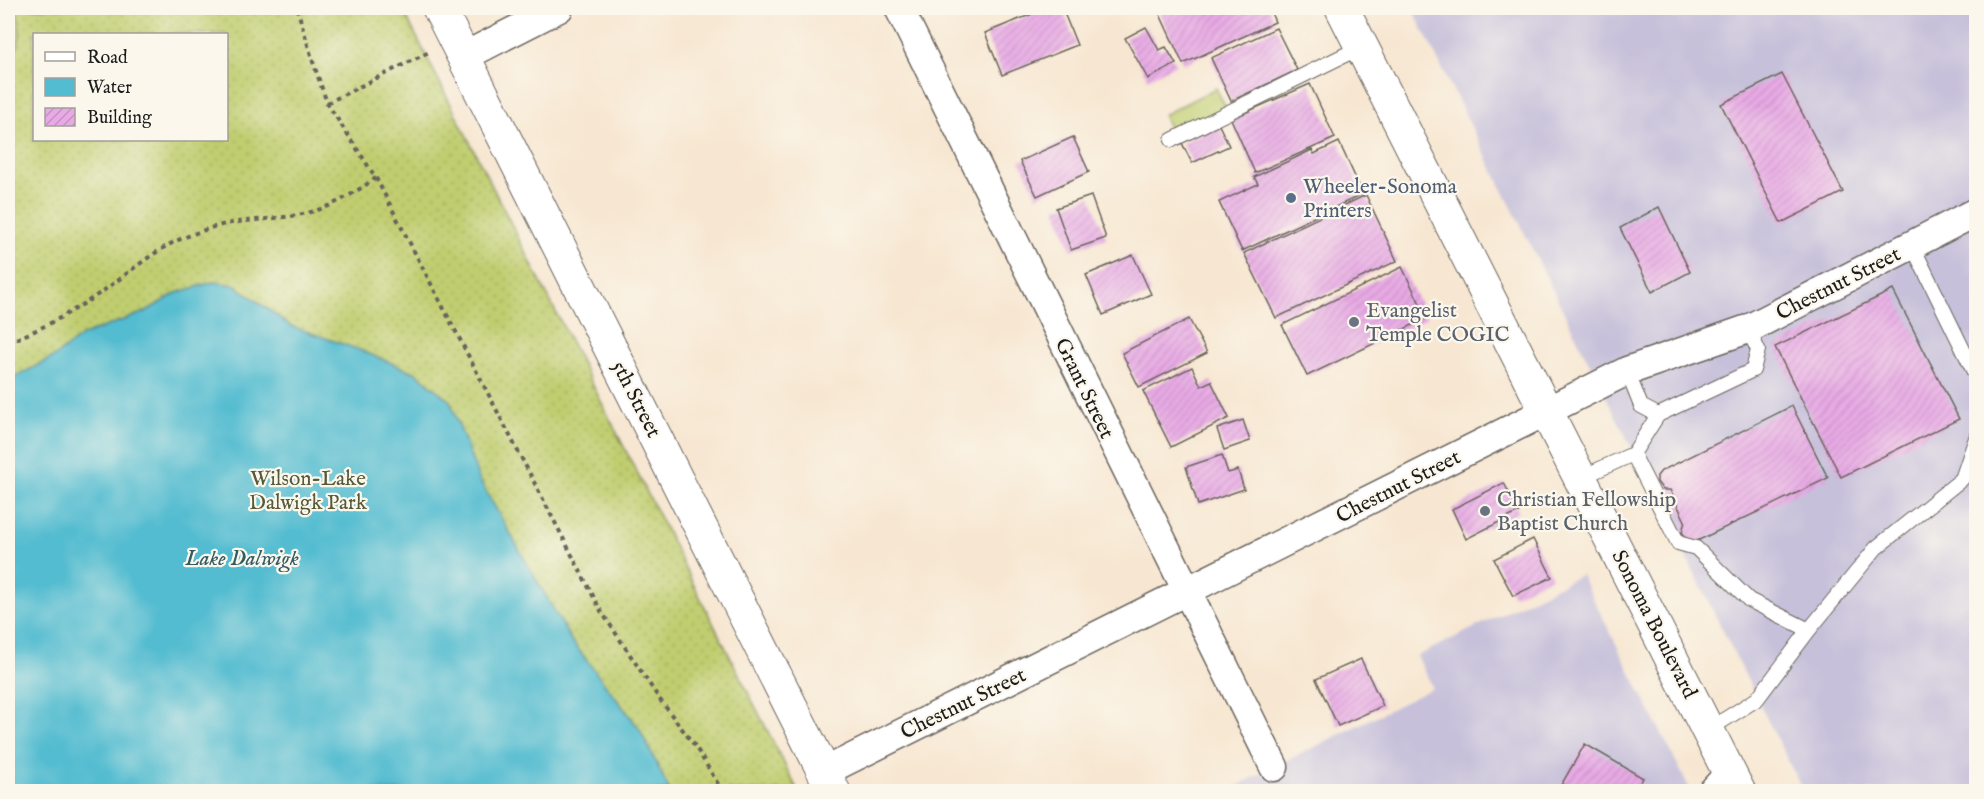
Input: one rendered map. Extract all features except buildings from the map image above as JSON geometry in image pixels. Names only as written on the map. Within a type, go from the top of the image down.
[{"type":"main road","name":"5th Street","points":[[439,8],[829,782]]},
{"type":"main road","name":"Sonoma Boulevard","points":[[1342,8],[1708,730],[1727,785]]},
{"type":"street","points":[[461,48],[559,8]]},
{"type":"street","name":"Grant Street","points":[[899,8],[1274,767]]},
{"type":"street","name":"Chestnut Street","points":[[829,782],[1186,592],[1627,371],[1748,330],[1977,212]]},
{"type":"lane","points":[[1172,140],[1362,47]]},
{"type":"lane","points":[[1912,245],[1977,376]]},
{"type":"lane","points":[[1580,478],[1633,454],[1658,415],[1753,370],[1758,350],[1748,330]]},
{"type":"lane","points":[[1627,371],[1641,406],[1658,415]]},
{"type":"lane","points":[[1708,730],[1757,699],[1809,630],[1876,548],[1962,479],[1977,438]]},
{"type":"lane","points":[[1633,454],[1678,543],[1696,548],[1749,600],[1809,630]]},
{"type":"path","points":[[297,8],[312,62],[327,103],[376,178],[601,611],[658,697],[695,746],[723,792]]},
{"type":"path","points":[[327,103],[461,48]]},
{"type":"path","points":[[8,342],[64,316],[180,239],[228,223],[307,213],[354,194],[376,178]]},
{"type":"shaded area","points":[[1412,8],[1976,8],[1976,791],[1803,791]]},
{"type":"shaded area","points":[[1581,575],[1691,791],[1224,792],[1433,688],[1417,656]]},
{"type":"green space","name":"Wilson-Lake Dalwigk Park","points":[[8,8],[402,8],[798,791],[8,791]]},
{"type":"green space","points":[[8,8],[16,8],[20,31],[16,51],[8,66]]},
{"type":"green space","points":[[1216,88],[1228,112],[1175,139],[1163,115]]},
{"type":"water","name":"Lake Dalwigk","points":[[213,282],[235,285],[291,326],[416,373],[450,401],[479,479],[571,640],[639,728],[670,791],[8,791],[8,381],[55,356],[83,335],[145,312],[176,293]]},
{"type":"place","name":"Wheeler-Sonoma Printers","points":[[1291,198]]},
{"type":"place","name":"Evangelist Temple COGIC","points":[[1354,322]]},
{"type":"place","name":"Christian Fellowship Baptist Church","points":[[1485,511]]}]
